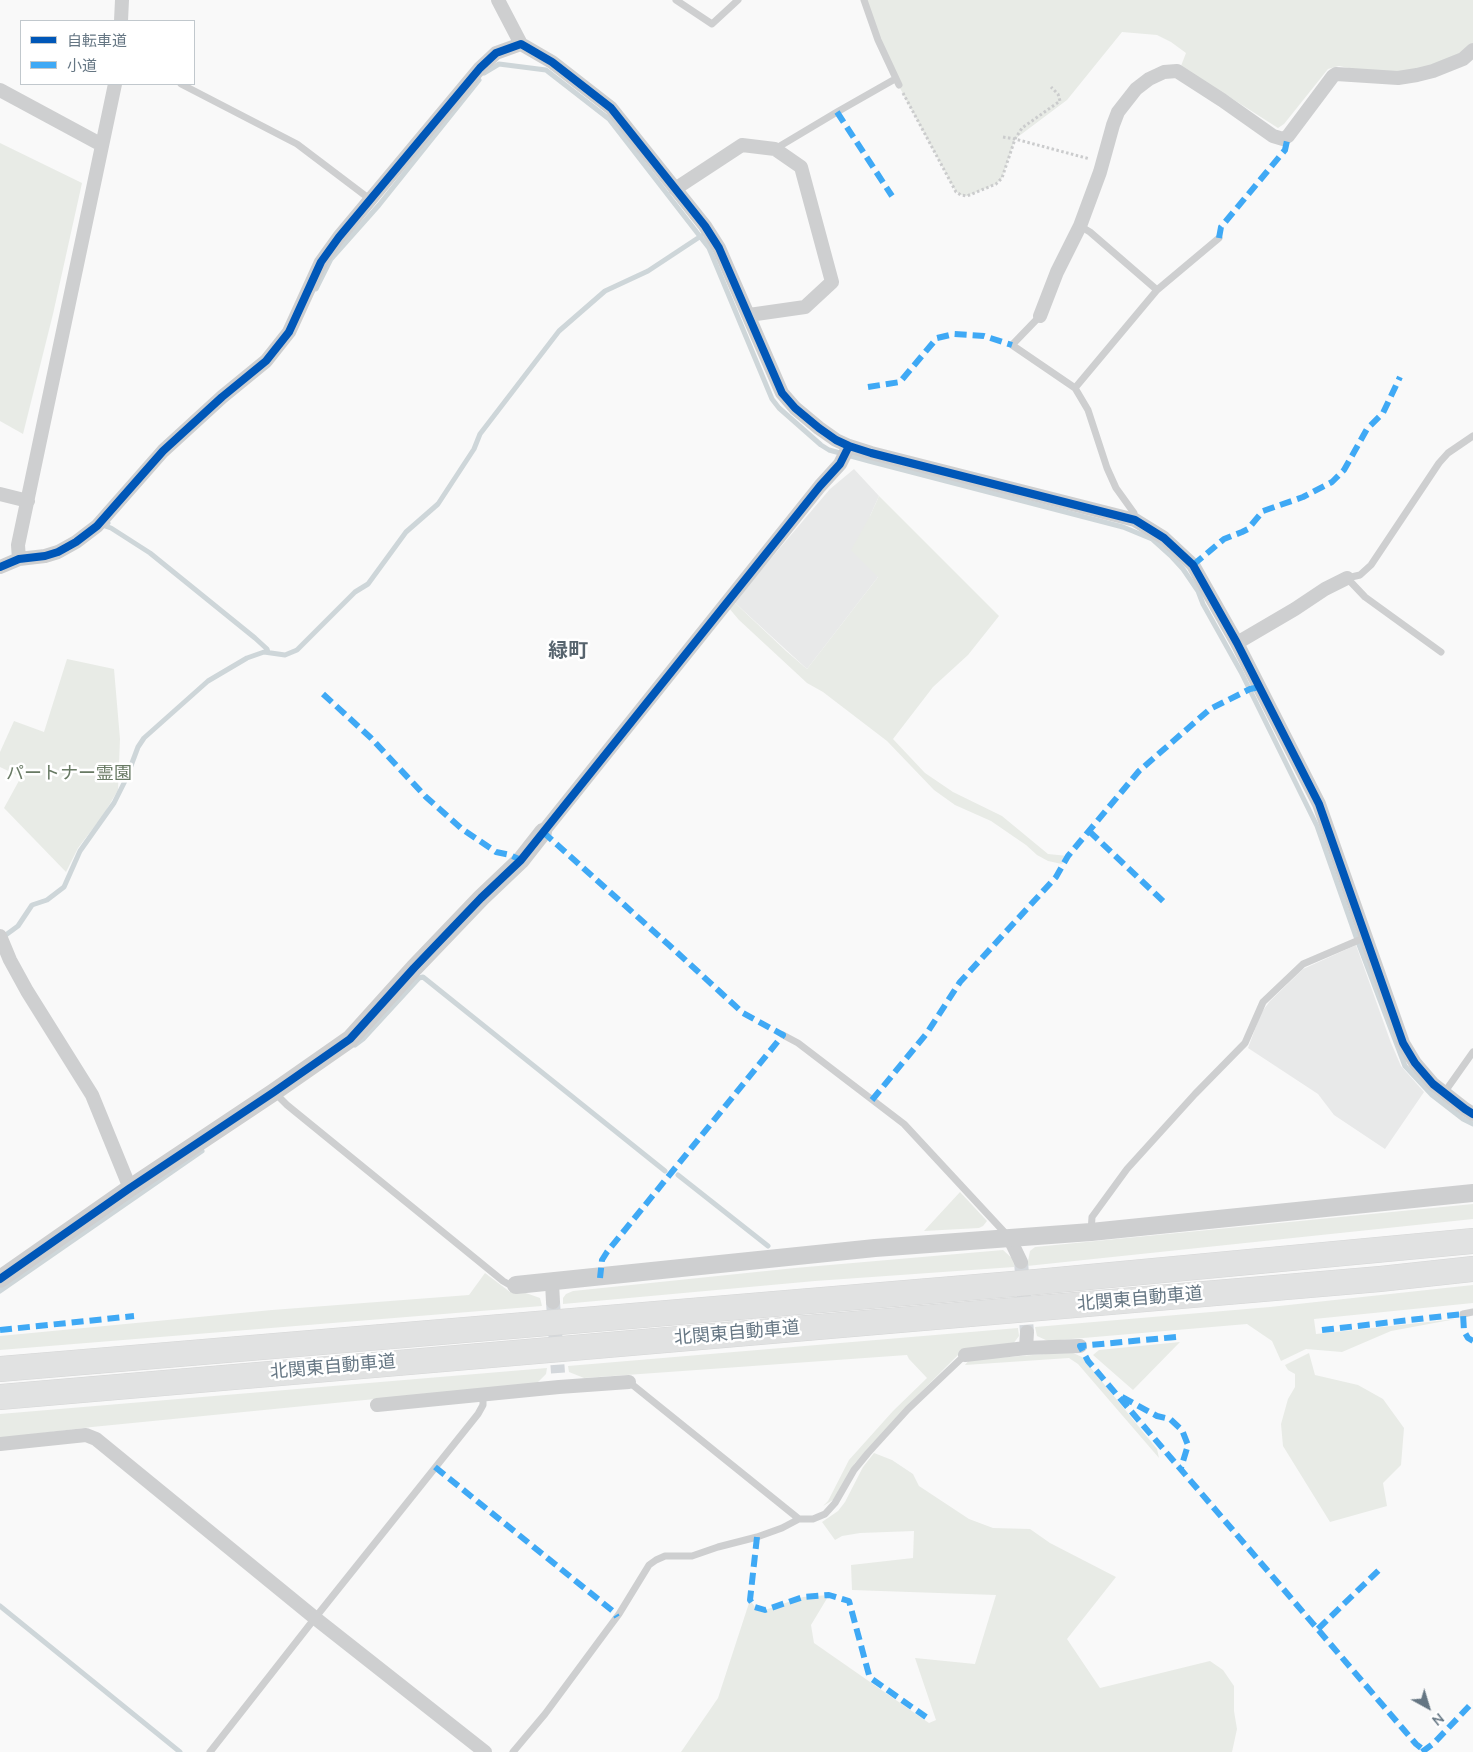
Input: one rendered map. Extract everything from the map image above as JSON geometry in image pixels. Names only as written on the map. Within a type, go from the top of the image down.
[{"type":"highway","name":"北関東自動車道","points":[[0,1369],[1036,1282],[1375,1252],[1473,1241]]},
{"type":"highway","name":"北関東自動車道","points":[[0,1397],[1059,1307],[1473,1269]]},
{"type":"street","points":[[121,20],[122,0]]},
{"type":"street","points":[[498,0],[521,44],[552,62],[611,108],[705,226],[719,248],[782,394],[795,408],[819,428],[836,440],[849,446],[1135,520],[1164,538],[1193,565],[1237,643],[1319,804],[1404,1043],[1415,1063],[1432,1084],[1473,1114]]},
{"type":"street","points":[[0,567],[19,560],[58,552],[76,542],[97,526],[163,451],[222,397],[266,361],[289,332],[321,262],[339,237],[480,68],[496,53],[521,44]]},
{"type":"street","points":[[1040,316],[1057,272],[1080,226],[1103,163],[1118,112],[1136,89],[1149,79],[1164,72],[1177,71],[1279,139],[1288,136],[1336,74],[1398,78],[1417,75],[1463,59],[1473,50]]},
{"type":"street","points":[[19,560],[18,545],[115,85]]},
{"type":"street","points":[[0,90],[102,145]]},
{"type":"street","points":[[676,189],[742,144],[774,149],[801,168],[832,282],[805,307],[748,315]]},
{"type":"street","points":[[0,1279],[130,1188],[350,1039],[427,954],[521,860],[820,486],[840,464],[849,446]]},
{"type":"street","points":[[0,494],[28,501]]},
{"type":"street","points":[[1237,643],[1325,589],[1347,578]]},
{"type":"street","points":[[1,939],[10,960],[27,990],[92,1095],[130,1188]]},
{"type":"street","points":[[516,1285],[552,1283],[875,1248],[1091,1232],[1473,1193]]},
{"type":"street","points":[[1009,1237],[1021,1262]]},
{"type":"street","points":[[552,1283],[552,1302]]},
{"type":"street","points":[[1026,1332],[1026,1348]]},
{"type":"street","points":[[965,1355],[1026,1348],[1080,1346]]},
{"type":"street","points":[[377,1405],[483,1395],[559,1380],[629,1382]]},
{"type":"street","points":[[0,1444],[86,1435],[96,1439],[314,1618],[485,1752]]},
{"type":"lane","points":[[676,0],[712,24],[738,0]]},
{"type":"lane","points":[[774,149],[837,112],[897,82],[878,40],[864,0]]},
{"type":"lane","points":[[183,85],[297,144],[371,200]]},
{"type":"lane","points":[[1080,226],[1090,232],[1157,290]]},
{"type":"lane","points":[[1075,388],[1157,290],[1219,238]]},
{"type":"lane","points":[[1040,316],[1012,345],[1075,388],[1088,410],[1113,481],[1134,513],[1135,520]]},
{"type":"lane","points":[[1347,578],[1360,575],[1371,565],[1439,463],[1473,436]]},
{"type":"lane","points":[[1347,578],[1365,597],[1441,652]]},
{"type":"lane","points":[[1091,1232],[1092,1216],[1127,1169],[1195,1094],[1245,1043],[1263,1002],[1303,964],[1366,937]]},
{"type":"lane","points":[[783,1035],[798,1043],[904,1124],[1009,1237]]},
{"type":"lane","points":[[1444,1093],[1473,1052]]},
{"type":"lane","points":[[274,1092],[503,1281],[510,1285],[516,1285]]},
{"type":"lane","points":[[1463,1314],[1473,1312]]},
{"type":"lane","points":[[513,1752],[545,1714],[619,1614],[649,1565],[665,1556],[692,1556],[757,1537],[799,1519],[813,1519],[825,1514],[836,1503],[854,1470],[868,1453],[908,1408],[965,1355]]},
{"type":"lane","points":[[629,1382],[799,1519]]},
{"type":"lane","points":[[210,1752],[314,1618],[478,1414],[483,1404],[483,1395]]},
{"type":"path","points":[[897,82],[956,192],[961,196],[966,196],[996,184],[1002,178],[1015,139],[1022,128],[1060,101],[1058,94],[1051,87]]},
{"type":"path","points":[[1003,137],[1103,163]]},
{"type":"shaded area","points":[[854,469],[879,496],[870,516],[878,577],[807,669],[734,602],[830,489]]},
{"type":"shaded area","points":[[1356,945],[1401,1066],[1424,1092],[1385,1149],[1334,1115],[1318,1094],[1248,1048],[1261,1013],[1270,1001],[1303,969]]},
{"type":"green space","points":[[864,0],[1473,0],[1473,43],[1460,56],[1397,78],[1339,66],[1328,69],[1284,124],[1278,128],[1181,66],[1186,53],[1171,42],[1157,35],[1122,32],[1067,100],[1015,139],[1002,178],[996,184],[967,196],[956,192],[895,79]]},
{"type":"green space","points":[[0,143],[82,183],[53,314],[23,434],[0,421]]},
{"type":"green space","points":[[879,496],[999,616],[968,655],[933,687],[893,739],[925,773],[953,792],[1002,816],[1048,854],[1068,856],[1062,864],[1048,861],[1037,855],[1026,845],[991,821],[955,805],[934,790],[887,741],[823,692],[807,683],[739,620],[728,607],[734,602],[807,669],[878,577],[851,550]]},
{"type":"green space","name":"パートナー霊園","points":[[67,659],[114,669],[120,739],[118,790],[104,814],[78,848],[66,872],[4,808],[21,777],[0,767],[0,752],[14,721],[44,732]]},
{"type":"green space","points":[[960,1192],[987,1221],[983,1226],[979,1228],[924,1231]]},
{"type":"green space","points":[[1473,1204],[1473,1219],[1027,1266],[1030,1251],[1035,1247]]},
{"type":"green space","points":[[1003,1250],[1014,1260],[1014,1267],[815,1281],[563,1304],[563,1298],[566,1294],[573,1291],[795,1268]]},
{"type":"green space","points":[[485,1273],[510,1292],[523,1292],[540,1298],[542,1306],[0,1350],[0,1336],[272,1310],[469,1295]]},
{"type":"green space","points":[[1473,1285],[1473,1303],[1314,1319],[1316,1334],[1456,1319],[1391,1331],[1342,1352],[1306,1349],[1281,1361],[1272,1341],[1247,1324],[1048,1341],[1037,1336],[1035,1327],[1270,1307]]},
{"type":"green space","points":[[1018,1328],[1019,1336],[1013,1344],[960,1353],[906,1407],[855,1463],[833,1500],[823,1506],[828,1501],[849,1460],[893,1411],[927,1378],[907,1355],[584,1378],[569,1372],[568,1366]]},
{"type":"green space","points":[[1180,1342],[1133,1390],[1093,1355],[1099,1350]]},
{"type":"green space","points":[[1071,1352],[1082,1357],[1157,1449],[1159,1458],[1078,1364],[1069,1358],[965,1365],[969,1360]]},
{"type":"green space","points":[[1309,1353],[1315,1375],[1358,1385],[1383,1399],[1404,1428],[1401,1465],[1383,1483],[1387,1506],[1330,1522],[1283,1446],[1281,1424],[1288,1399],[1295,1387],[1295,1374],[1288,1370],[1285,1365]]},
{"type":"green space","points":[[547,1368],[546,1374],[537,1383],[0,1437],[0,1414]]},
{"type":"green space","points":[[874,1453],[892,1460],[913,1474],[919,1486],[969,1519],[993,1528],[1030,1529],[1050,1543],[1116,1577],[1067,1639],[1100,1688],[1210,1661],[1223,1670],[1234,1686],[1234,1711],[1237,1729],[1232,1752],[681,1752],[718,1698],[750,1600],[755,1607],[765,1610],[803,1597],[829,1595],[811,1625],[814,1643],[929,1723],[936,1720],[915,1658],[975,1664],[996,1595],[852,1590],[851,1565],[913,1558],[914,1531],[860,1533],[842,1536],[835,1540],[822,1522],[838,1511],[845,1502],[863,1467]]},
{"type":"waterway","points":[[484,73],[499,64],[546,70],[609,119],[709,248],[772,399],[779,408],[821,445],[829,450],[869,461],[1123,527],[1152,539],[1172,557],[1198,591],[1203,604],[1241,672],[1317,826],[1355,934],[1405,1066],[1432,1095],[1463,1119],[1473,1124]]},
{"type":"waterway","points":[[316,289],[331,259],[379,205],[479,80]]},
{"type":"waterway","points":[[3,937],[18,926],[32,905],[47,900],[64,887],[80,851],[114,803],[126,779],[138,747],[144,738],[208,681],[247,658],[264,652],[285,655],[297,650],[355,592],[368,584],[406,532],[438,504],[474,449],[480,434],[559,331],[605,291],[648,271],[701,236]]},
{"type":"waterway","points":[[108,523],[105,526],[150,553],[255,638],[268,652]]},
{"type":"waterway","points":[[355,1045],[363,1039],[419,978],[423,977],[665,1171]]},
{"type":"waterway","points":[[0,1291],[202,1151]]},
{"type":"waterway","points":[[678,1175],[768,1246]]},
{"type":"waterway","points":[[0,1606],[180,1752]]},
{"type":"tunnel","points":[[1021,1262],[1027,1332]]},
{"type":"tunnel","points":[[553,1302],[558,1373]]},
{"type":"marked path","points":[[837,112],[892,196]]},
{"type":"marked path","points":[[1219,238],[1221,227],[1285,150],[1288,136]]},
{"type":"marked path","points":[[868,387],[900,382],[937,338],[954,334],[984,336],[1012,345]]},
{"type":"marked path","points":[[1193,565],[1224,539],[1248,529],[1263,511],[1303,497],[1332,482],[1344,470],[1367,429],[1383,413],[1400,377]]},
{"type":"marked path","points":[[872,1100],[927,1033],[960,982],[1056,877],[1068,856],[1139,771],[1210,709],[1250,689],[1260,687]]},
{"type":"marked path","points":[[323,694],[371,738],[426,797],[462,829],[496,852],[521,860]]},
{"type":"marked path","points":[[1089,831],[1164,902]]},
{"type":"marked path","points":[[543,832],[743,1013],[783,1035],[607,1252],[602,1260],[600,1278]]},
{"type":"marked path","points":[[1322,1330],[1463,1314],[1464,1331],[1468,1338],[1473,1341]]},
{"type":"marked path","points":[[0,1330],[134,1316]]},
{"type":"marked path","points":[[1176,1337],[1080,1346],[1088,1361],[1416,1744],[1426,1752]]},
{"type":"marked path","points":[[1122,1397],[1157,1416],[1170,1419],[1182,1430],[1188,1445],[1181,1468]]},
{"type":"marked path","points":[[435,1467],[614,1612],[617,1617]]},
{"type":"marked path","points":[[757,1537],[750,1600],[755,1607],[765,1610],[803,1597],[829,1595],[849,1601],[869,1675],[926,1717]]},
{"type":"marked path","points":[[1318,1629],[1380,1569]]},
{"type":"marked path","points":[[1422,1752],[1434,1743],[1473,1702]]},
{"type":"cycle path","points":[[0,567],[19,559],[45,556],[58,552],[76,542],[97,526],[163,451],[222,397],[266,361],[289,332],[321,262],[339,237],[480,68],[496,53],[521,44],[552,62],[611,108],[705,226],[719,248],[782,393],[795,408],[819,428],[836,440],[871,453],[1135,520],[1164,538],[1193,565],[1237,643],[1319,804],[1403,1043],[1415,1063],[1433,1084],[1473,1114]]},
{"type":"cycle path","points":[[0,1279],[130,1188],[350,1039],[414,968],[481,898],[521,860],[820,486],[840,464],[849,446]]},
{"type":"district","name":"緑町","points":[[568,652]]}]
